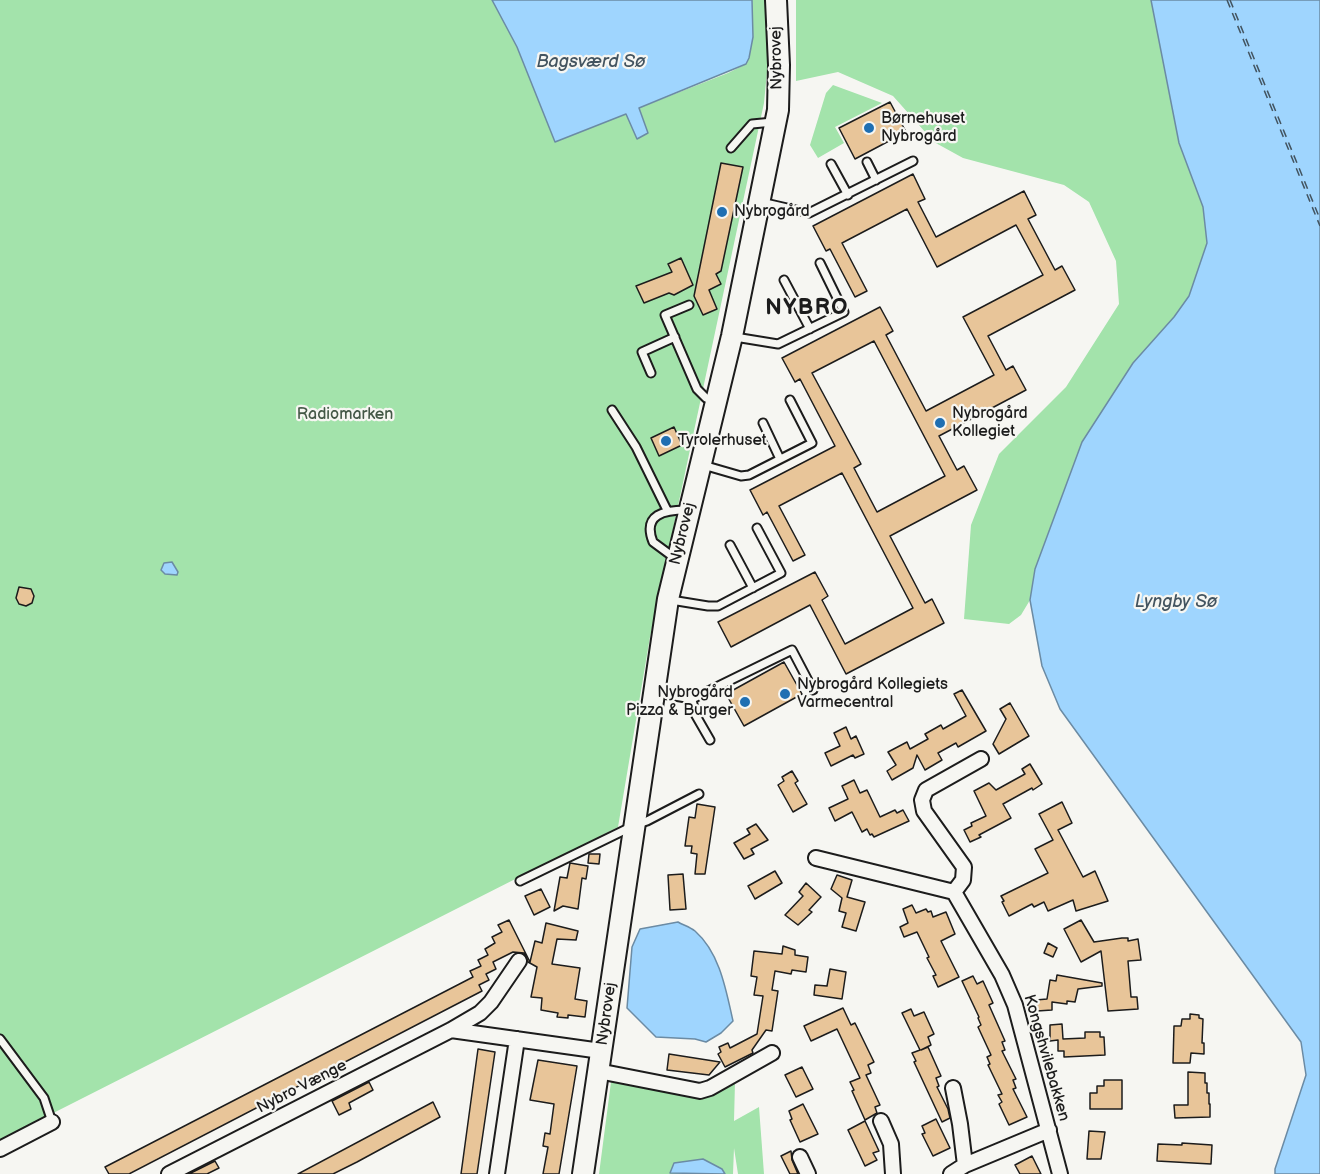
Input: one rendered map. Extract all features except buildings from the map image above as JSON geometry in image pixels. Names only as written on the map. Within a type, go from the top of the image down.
[{"type":"street","name":"Nybrovej","points":[[583,1174],[668,599],[732,336],[775,122],[779,65],[776,0]]},
{"type":"street","points":[[816,858],[954,892],[963,880],[964,867],[924,810],[922,800],[926,790],[981,759]]},
{"type":"street","name":"Kongshvilebakken","points":[[954,892],[1002,975],[1012,997],[1060,1174]]},
{"type":"street","name":"Nybro Vænge","points":[[169,1174],[480,1013],[491,1002],[519,961]]},
{"type":"street","points":[[451,1030],[602,1051]]},
{"type":"street","points":[[497,1174],[517,1039]]},
{"type":"street","points":[[598,1071],[700,1091],[710,1088],[772,1053]]},
{"type":"street","points":[[952,1088],[960,1124],[965,1166]]},
{"type":"street","points":[[881,1120],[891,1144],[893,1174]]},
{"type":"street","points":[[0,1149],[52,1122]]},
{"type":"street","points":[[951,1174],[1049,1130]]},
{"type":"street","points":[[800,1156],[808,1174]]},
{"type":"lane","points":[[731,148],[752,124],[775,122]]},
{"type":"lane","points":[[760,202],[808,213],[848,195],[913,160]]},
{"type":"lane","points":[[867,162],[876,180]]},
{"type":"lane","points":[[831,164],[848,195]]},
{"type":"lane","points":[[732,336],[778,344],[844,312],[820,262]]},
{"type":"lane","points":[[784,280],[810,329]]},
{"type":"lane","points":[[689,305],[665,315],[697,389],[706,398],[716,401]]},
{"type":"lane","points":[[651,373],[642,352],[675,337]]},
{"type":"lane","points":[[701,464],[741,476],[749,475],[812,443],[790,400]]},
{"type":"lane","points":[[612,410],[636,447],[667,510]]},
{"type":"lane","points":[[763,423],[780,459]]},
{"type":"lane","points":[[677,559],[656,546],[651,538],[653,521],[661,512],[667,510],[689,510]]},
{"type":"lane","points":[[668,599],[718,606],[781,573],[757,528]]},
{"type":"lane","points":[[730,545],[753,588]]},
{"type":"lane","points":[[654,693],[692,699],[792,650],[813,690]]},
{"type":"lane","points":[[692,699],[695,714],[710,740]]},
{"type":"lane","points":[[520,881],[699,794]]},
{"type":"lane","points":[[0,1039],[44,1098],[52,1122]]},
{"type":"green space","name":"Radiomarken","points":[[0,0],[492,0],[517,47],[555,142],[626,113],[648,133],[639,108],[746,64],[753,37],[752,0],[766,0],[768,61],[764,103],[650,637],[618,827],[0,1140]]},
{"type":"green space","points":[[796,0],[1151,0],[1179,143],[1203,207],[1207,243],[1189,296],[1174,317],[1133,363],[1082,442],[1035,569],[1030,600],[1021,615],[1009,624],[964,619],[971,525],[999,454],[1066,387],[1119,304],[1116,261],[1089,202],[1064,185],[963,158],[934,142],[893,96],[838,72],[796,81]]},
{"type":"green space","points":[[833,85],[882,103],[835,127],[844,143],[818,158],[810,145],[826,93]]},
{"type":"green space","points":[[611,1082],[696,1097],[735,1082],[734,1121],[759,1107],[764,1174],[738,1174],[734,1148],[733,1174],[599,1174]]},
{"type":"water","name":"Bagsværd Sø","points":[[492,0],[752,0],[753,37],[746,64],[639,108],[648,133],[637,139],[626,114],[555,142],[517,47]]},
{"type":"water","name":"Lyngby Sø","points":[[1151,0],[1320,0],[1320,1174],[1275,1174],[1306,1075],[1301,1042],[1060,709],[1042,666],[1030,600],[1035,569],[1082,442],[1133,363],[1174,317],[1189,296],[1207,243],[1203,207],[1179,143]]},
{"type":"water","points":[[172,562],[178,572],[177,575],[165,574],[161,570],[164,563]]},
{"type":"water","points":[[678,922],[691,928],[704,940],[716,961],[728,997],[733,1021],[721,1033],[706,1042],[695,1039],[656,1037],[627,1008],[632,947],[640,929]]},
{"type":"water","points":[[703,1159],[722,1169],[725,1174],[670,1173],[674,1163]]},
{"type":"ferry route","points":[[1227,0],[1320,226]]},
{"type":"ferry route","points":[[1230,0],[1320,219]]},
{"type":"place","name":"Børnehuset Nybrogård","points":[[869,128]]},
{"type":"place","name":"Nybrogård","points":[[722,212]]},
{"type":"place","name":"Nybrogård Kollegiet","points":[[940,423]]},
{"type":"place","name":"Tyrolerhuset","points":[[666,441]]},
{"type":"place","name":"Nybrogård Kollegiets Varmecentral","points":[[785,694]]},
{"type":"place","name":"Nybrogård Pizza & Burger","points":[[745,702]]},
{"type":"district","name":"NYBRO","points":[[807,308]]}]
